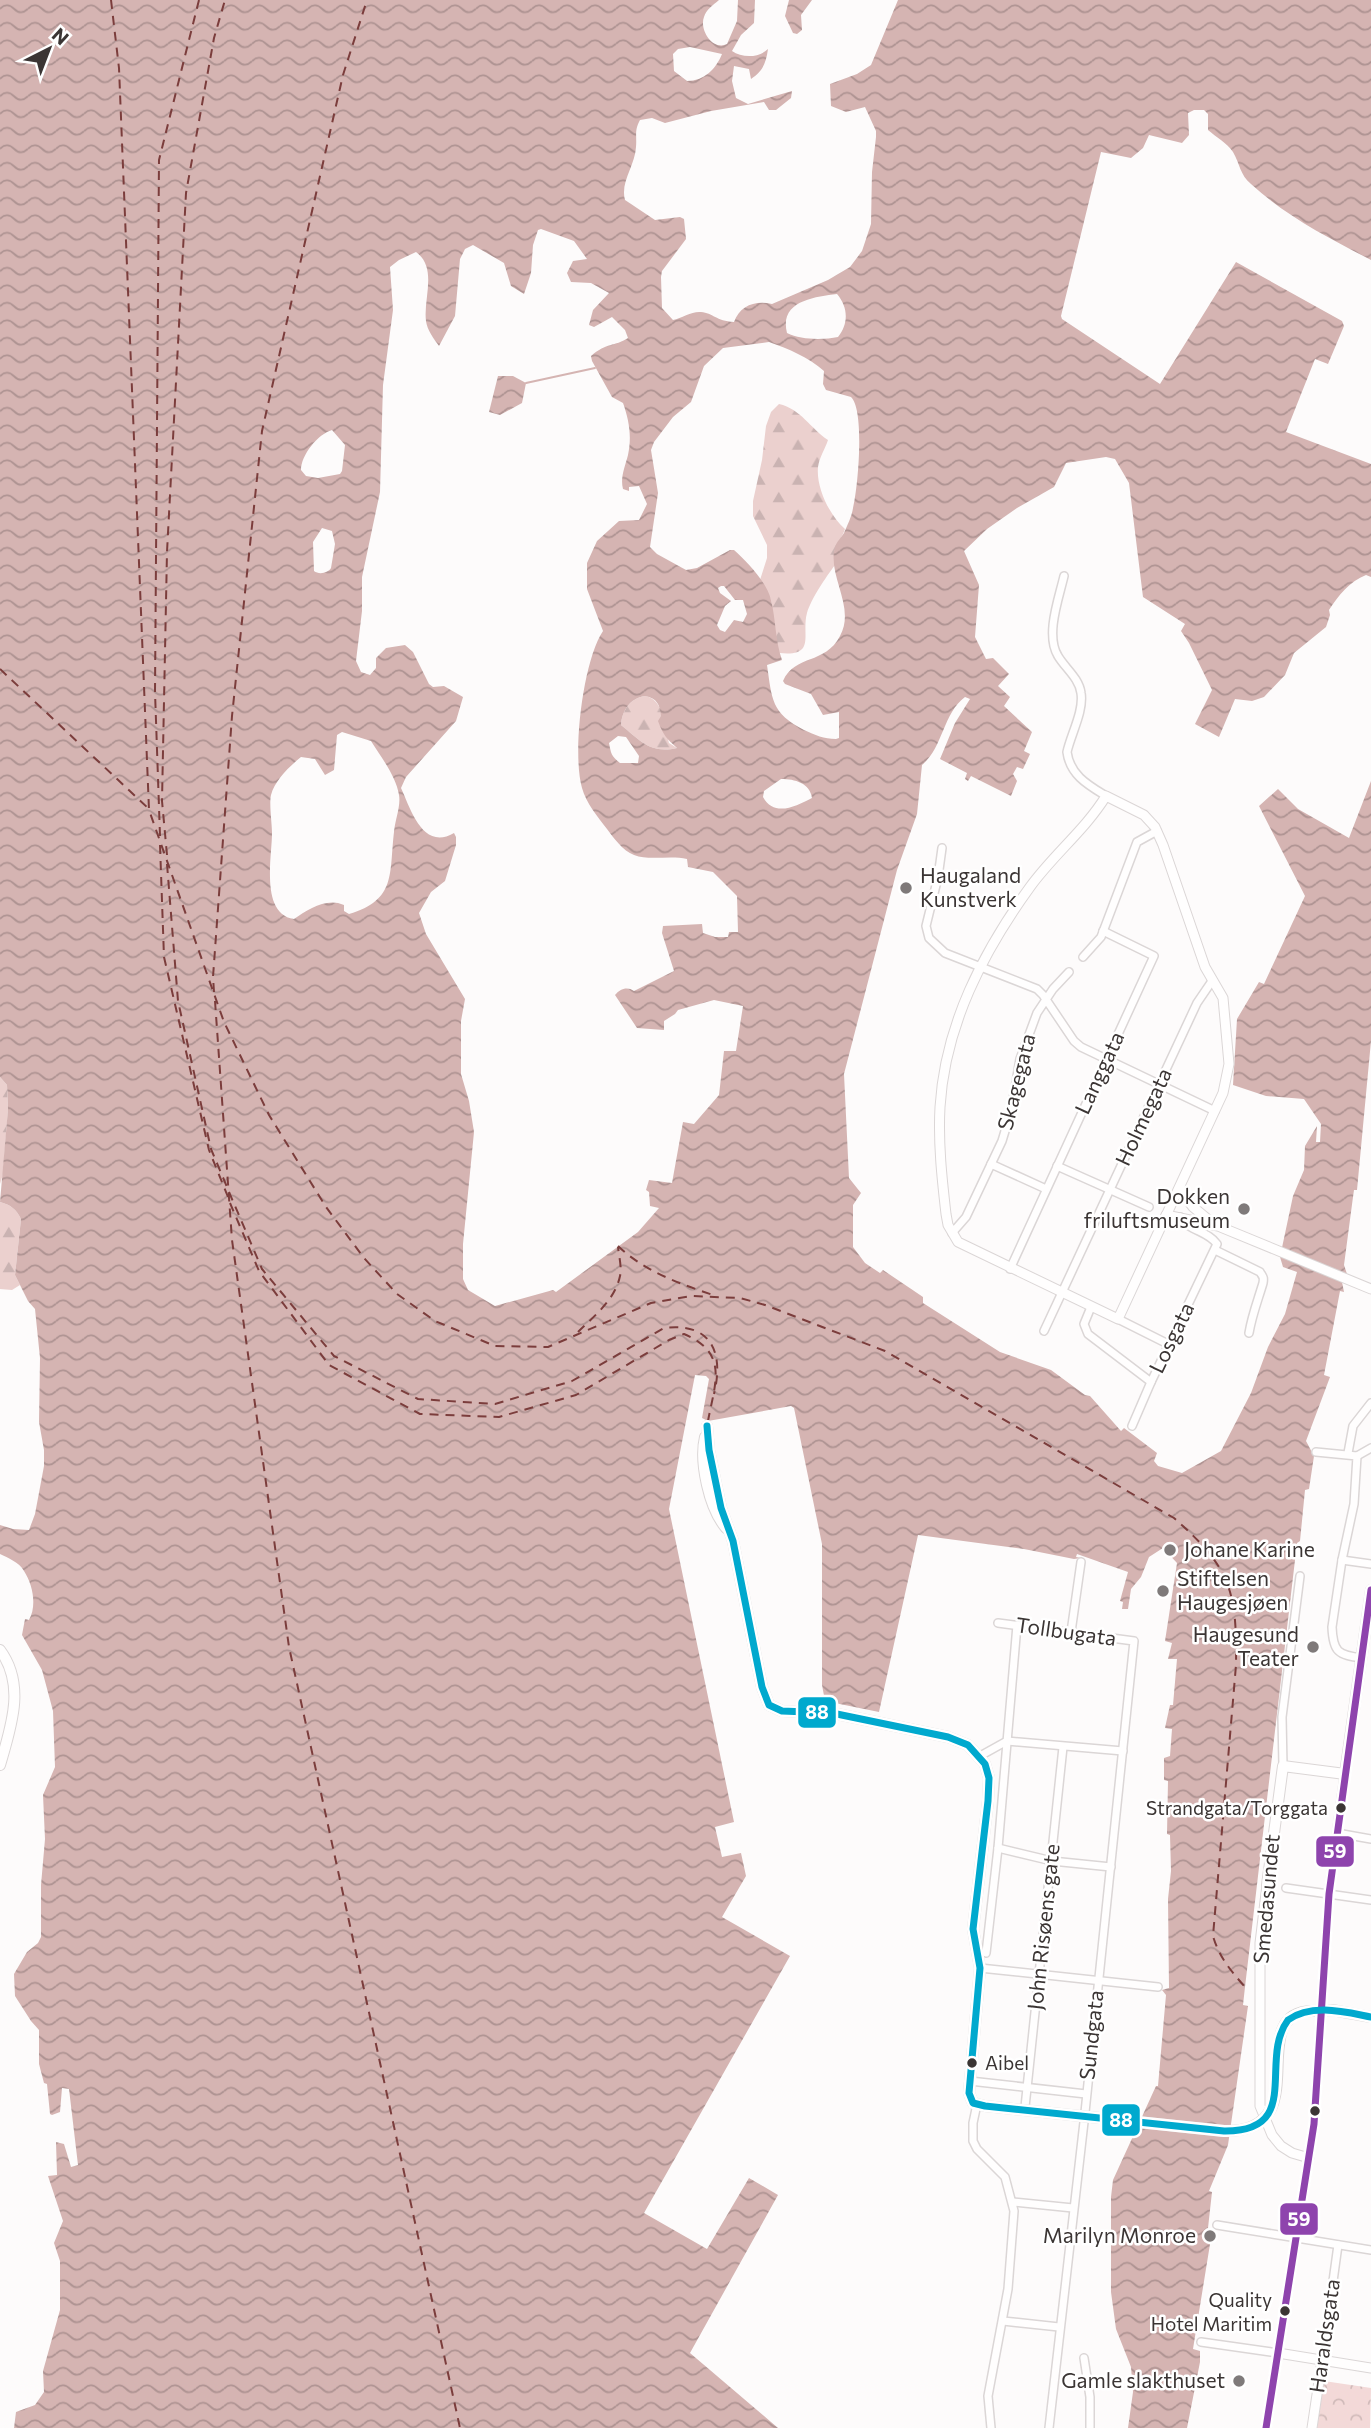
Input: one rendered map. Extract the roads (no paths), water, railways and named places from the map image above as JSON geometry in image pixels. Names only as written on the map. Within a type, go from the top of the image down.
[{"type":"main road","points":[[707,1424],[709,1450],[721,1508],[731,1534],[762,1688],[769,1705],[782,1711],[832,1713],[948,1737],[968,1745],[985,1764],[989,1779],[973,1929],[980,1968],[970,2098],[981,2105],[1223,2131],[1247,2130],[1262,2122],[1270,2111],[1280,2038],[1285,2025],[1294,2015],[1317,2011],[1371,2017]]},
{"type":"main road","points":[[1283,1766],[1345,1774],[1366,1659],[1371,1590]]},
{"type":"main road","points":[[0,1650],[10,1667],[15,1699],[0,1765]]},
{"type":"main road","name":"Smedasundet","points":[[1267,1885],[1283,1766]]},
{"type":"street","points":[[1064,576],[1053,631],[1054,647],[1079,684],[1082,698],[1067,751],[1068,760],[1077,776],[1106,796],[1144,815],[1157,831],[1181,892],[1200,952],[1223,998],[1230,1064],[1226,1087],[1118,1319]]},
{"type":"street","points":[[1106,796],[1030,886],[979,967],[960,1012],[948,1051],[940,1109],[946,1214],[952,1233],[963,1246],[1170,1345]]},
{"type":"street","points":[[1083,957],[1103,931],[1137,842],[1157,831]]},
{"type":"street","points":[[942,848],[926,932],[938,948],[1037,989],[1074,1041],[1105,1059],[1215,1111]]},
{"type":"street","name":"Langgata","points":[[1010,1269],[1153,956],[1103,931]]},
{"type":"street","name":"Skagegata","points":[[952,1233],[966,1217],[1007,1127],[1027,1035],[1037,1013],[1069,972]]},
{"type":"street","name":"Holmegata","points":[[1044,1331],[1204,990],[1213,981]]},
{"type":"street","points":[[991,1164],[1046,1189]]},
{"type":"street","points":[[1057,1166],[1149,1207]]},
{"type":"street","points":[[1179,1189],[1193,1207],[1218,1226]]},
{"type":"street","points":[[1166,1215],[1218,1226],[1371,1289]]},
{"type":"street","points":[[1181,1217],[1187,1226],[1215,1240],[1214,1250],[1263,1275],[1253,1307],[1249,1333]]},
{"type":"street","name":"Losgata","points":[[1132,1426],[1214,1250]]},
{"type":"street","points":[[1091,1307],[1084,1324],[1088,1334],[1151,1382]]},
{"type":"street","points":[[1348,1453],[1353,1426],[1371,1403]]},
{"type":"street","points":[[1316,1452],[1348,1453],[1357,1456],[1371,1448]]},
{"type":"street","points":[[1357,1456],[1354,1504],[1332,1618],[1335,1646],[1343,1655],[1366,1659]]},
{"type":"street","points":[[1342,1560],[1371,1564]]},
{"type":"street","points":[[1071,1632],[1081,1562]]},
{"type":"street","name":"Smedasundet","points":[[1283,1766],[1282,1717],[1300,1576]]},
{"type":"street","name":"Tollbugata","points":[[998,1623],[1134,1641]]},
{"type":"street","points":[[985,1953],[998,1848],[1017,1625]]},
{"type":"street","name":"Sundgata","points":[[1049,2428],[1134,1641]]},
{"type":"street","points":[[980,1756],[1007,1741],[1123,1751]]},
{"type":"street","name":"John Risøens gate","points":[[1025,2107],[1063,1747]]},
{"type":"street","points":[[1266,2428],[1316,2110],[1317,2011],[1345,1774]]},
{"type":"street","points":[[1337,1833],[1371,1839]]},
{"type":"street","points":[[998,1848],[1052,1861],[1111,1867]]},
{"type":"street","name":"Smedasundet","points":[[1267,1885],[1260,1943],[1260,2106],[1280,2146],[1309,2158]]},
{"type":"street","points":[[1286,1888],[1371,1900]]},
{"type":"street","points":[[980,1968],[1158,1987]]},
{"type":"street","points":[[970,2081],[1086,2094]]},
{"type":"street","points":[[981,2105],[973,2123],[973,2141],[1005,2177],[1013,2203],[1012,2246],[1003,2321],[988,2396],[991,2428]]},
{"type":"street","points":[[1013,2203],[1073,2208]]},
{"type":"street","points":[[1217,2225],[1371,2250]]},
{"type":"street","name":"Haraldsgata","points":[[1312,2428],[1338,2245]]},
{"type":"street","points":[[1003,2321],[1059,2327]]},
{"type":"street","points":[[1201,2342],[1371,2368]]},
{"type":"street","points":[[1084,2358],[1090,2397],[1090,2428]]},
{"type":"water","points":[[0,0],[719,0],[706,12],[703,22],[708,38],[717,45],[722,45],[727,44],[737,21],[738,0],[755,0],[754,23],[741,35],[732,51],[750,56],[768,49],[765,63],[751,79],[749,69],[734,66],[732,81],[736,98],[748,104],[792,91],[791,98],[776,110],[769,110],[764,102],[711,111],[665,123],[652,118],[640,120],[636,130],[635,154],[624,187],[625,200],[655,220],[680,217],[684,219],[686,239],[662,271],[662,308],[673,320],[701,312],[734,322],[740,311],[749,305],[772,304],[828,280],[850,267],[862,251],[871,224],[876,131],[865,107],[846,112],[831,106],[830,84],[857,74],[871,65],[898,0],[1371,0],[1371,260],[1309,226],[1265,196],[1245,177],[1231,149],[1208,130],[1208,114],[1204,110],[1194,110],[1188,113],[1189,135],[1182,143],[1149,135],[1143,148],[1131,158],[1101,152],[1061,316],[1160,384],[1236,262],[1342,321],[1344,326],[1328,364],[1315,359],[1286,432],[1371,464],[1371,577],[1366,575],[1360,578],[1340,594],[1329,610],[1326,627],[1294,653],[1285,675],[1264,697],[1252,701],[1235,699],[1219,737],[1195,724],[1212,690],[1181,631],[1185,624],[1143,597],[1129,483],[1115,459],[1106,457],[1066,463],[1054,487],[987,529],[964,551],[979,585],[975,637],[986,659],[993,658],[1009,674],[998,686],[1010,697],[1004,706],[1032,732],[1024,751],[1030,754],[1023,769],[1017,767],[1013,774],[1017,781],[1011,796],[971,776],[968,781],[965,779],[967,773],[940,759],[955,723],[970,699],[965,697],[952,712],[929,758],[922,765],[917,814],[897,870],[844,1074],[849,1178],[861,1193],[853,1205],[853,1247],[865,1263],[880,1273],[883,1270],[923,1297],[923,1303],[1000,1352],[1051,1370],[1090,1396],[1121,1431],[1124,1428],[1157,1453],[1154,1461],[1158,1466],[1182,1473],[1221,1451],[1251,1393],[1268,1347],[1285,1314],[1297,1272],[1283,1267],[1280,1257],[1293,1196],[1304,1170],[1305,1146],[1317,1126],[1316,1142],[1320,1142],[1321,1124],[1304,1099],[1266,1096],[1233,1085],[1237,1019],[1259,982],[1264,984],[1305,896],[1259,806],[1278,789],[1298,809],[1349,838],[1371,781],[1371,1041],[1357,1190],[1354,1190],[1344,1265],[1347,1274],[1341,1277],[1344,1292],[1340,1291],[1324,1375],[1330,1377],[1306,1441],[1314,1456],[1309,1489],[1305,1490],[1300,1541],[1297,1543],[1243,2005],[1248,2006],[1228,2145],[1209,2191],[1212,2192],[1207,2237],[1211,2238],[1193,2349],[1200,2351],[1200,2362],[1187,2428],[1128,2428],[1133,2392],[1131,2367],[1116,2329],[1111,2292],[1113,2180],[1158,2086],[1166,1995],[1162,1990],[1169,1988],[1168,1899],[1171,1871],[1170,1835],[1167,1834],[1168,1781],[1164,1780],[1164,1758],[1170,1756],[1172,1729],[1165,1728],[1170,1705],[1173,1705],[1177,1659],[1168,1659],[1172,1643],[1165,1641],[1177,1563],[1163,1548],[1149,1557],[1141,1577],[1131,1589],[1128,1609],[1122,1609],[1123,1602],[1120,1601],[1128,1572],[1077,1554],[1076,1557],[1081,1558],[918,1535],[879,1712],[825,1701],[822,1685],[822,1544],[794,1408],[791,1406],[708,1421],[702,1418],[709,1379],[695,1375],[669,1509],[734,1822],[715,1827],[722,1857],[741,1853],[746,1876],[722,1917],[790,1956],[644,2213],[707,2249],[749,2178],[778,2195],[690,2353],[778,2428],[14,2428],[16,2412],[35,2405],[44,2392],[43,2371],[60,2310],[60,2261],[54,2243],[63,2221],[48,2176],[57,2175],[56,2142],[64,2144],[71,2167],[78,2165],[69,2089],[62,2088],[60,2112],[50,2114],[47,2084],[44,2083],[39,2064],[39,2030],[15,1996],[14,1974],[27,1952],[41,1937],[41,1885],[45,1839],[43,1795],[55,1767],[53,1711],[42,1670],[22,1635],[25,1619],[29,1620],[33,1608],[32,1589],[22,1568],[0,1554],[0,1525],[29,1530],[35,1514],[44,1466],[44,1450],[39,1422],[40,1358],[35,1309],[15,1275],[21,1219],[13,1208],[0,1202],[8,1109],[7,1085],[0,1077]],"holes":[[[690,47],[722,54],[713,69],[699,79],[687,81],[674,71],[673,54],[678,49]],[[541,229],[574,241],[587,259],[573,261],[567,273],[571,282],[591,283],[609,293],[593,310],[589,325],[594,327],[612,317],[625,330],[628,338],[591,356],[612,397],[623,403],[627,416],[630,441],[622,476],[623,489],[629,491],[629,487],[639,486],[647,504],[639,520],[619,521],[597,541],[587,563],[587,589],[603,631],[590,663],[581,708],[578,753],[582,788],[596,815],[626,850],[640,857],[687,859],[688,867],[713,872],[737,896],[738,932],[729,932],[728,937],[715,937],[703,933],[702,924],[663,926],[662,933],[674,971],[634,991],[624,989],[615,995],[637,1028],[664,1030],[664,1021],[678,1010],[714,1000],[743,1006],[736,1051],[724,1051],[719,1095],[694,1124],[683,1122],[672,1183],[649,1180],[646,1190],[649,1192],[650,1206],[659,1208],[638,1232],[556,1292],[553,1290],[495,1306],[468,1290],[463,1279],[463,1244],[474,1132],[461,1074],[461,1021],[465,999],[426,934],[419,913],[431,892],[445,881],[456,837],[454,833],[434,837],[426,832],[414,817],[401,788],[406,777],[456,721],[463,697],[444,686],[433,687],[429,684],[413,652],[405,645],[386,648],[376,658],[376,668],[370,675],[361,672],[356,661],[362,611],[362,577],[380,492],[383,385],[393,310],[390,267],[416,252],[423,259],[428,275],[426,321],[439,346],[455,316],[460,259],[465,249],[473,245],[504,263],[511,286],[524,294],[531,273],[533,245],[538,230]],[[837,294],[846,315],[838,337],[812,339],[787,333],[788,314],[793,307],[809,299]],[[769,342],[818,366],[824,371],[823,384],[826,390],[851,397],[855,405],[859,433],[855,498],[851,518],[836,545],[834,558],[845,614],[844,625],[834,645],[819,656],[795,667],[783,681],[811,694],[823,715],[839,712],[839,738],[824,737],[804,730],[785,717],[775,704],[767,665],[782,660],[773,608],[765,586],[745,560],[734,550],[730,550],[697,568],[686,570],[657,554],[650,547],[658,493],[651,450],[673,417],[691,402],[704,366],[723,348]],[[332,430],[345,445],[342,471],[340,474],[318,478],[306,476],[301,470],[304,458],[321,436]],[[322,528],[332,531],[335,544],[331,568],[323,573],[314,571],[313,542]],[[724,586],[735,600],[743,600],[747,614],[743,622],[734,620],[725,632],[717,625],[725,606],[731,601],[720,593],[718,588]],[[645,696],[652,698],[660,709],[660,726],[677,748],[653,748],[621,725],[625,710],[631,702]],[[342,732],[371,741],[391,774],[397,788],[399,808],[388,883],[376,901],[365,908],[349,914],[344,911],[344,905],[324,903],[294,919],[283,915],[272,896],[271,795],[279,779],[301,757],[315,759],[325,775],[334,770],[337,735]],[[618,736],[626,737],[639,756],[638,763],[620,763],[609,743]],[[781,779],[805,785],[812,798],[785,808],[773,807],[763,797],[764,791]]]},
{"type":"water","points":[[789,0],[812,0],[801,15],[802,30],[797,34],[793,33],[785,16]]},
{"type":"water","points":[[498,376],[513,376],[526,383],[522,403],[500,415],[489,412]]},
{"type":"waterway","points":[[526,383],[595,368]]},
{"type":"place","name":"Haugaland Kunstverk","points":[[906,888]]},
{"type":"place","name":"Dokken friluftsmuseum","points":[[1244,1209]]},
{"type":"place","name":"Johane Karine","points":[[1170,1550]]},
{"type":"place","name":"Stiftelsen Haugesjøen","points":[[1163,1591]]},
{"type":"place","name":"Haugesund Teater","points":[[1313,1647]]},
{"type":"place","name":"Strandgata/Torggata","points":[[1341,1808]]},
{"type":"place","name":"Aibel","points":[[972,2063]]},
{"type":"place","name":"Marilyn Monroe","points":[[1210,2236]]},
{"type":"place","name":"Quality Hotel Maritim","points":[[1285,2311]]},
{"type":"place","name":"Gamle slakthuset","points":[[1239,2381]]}]
